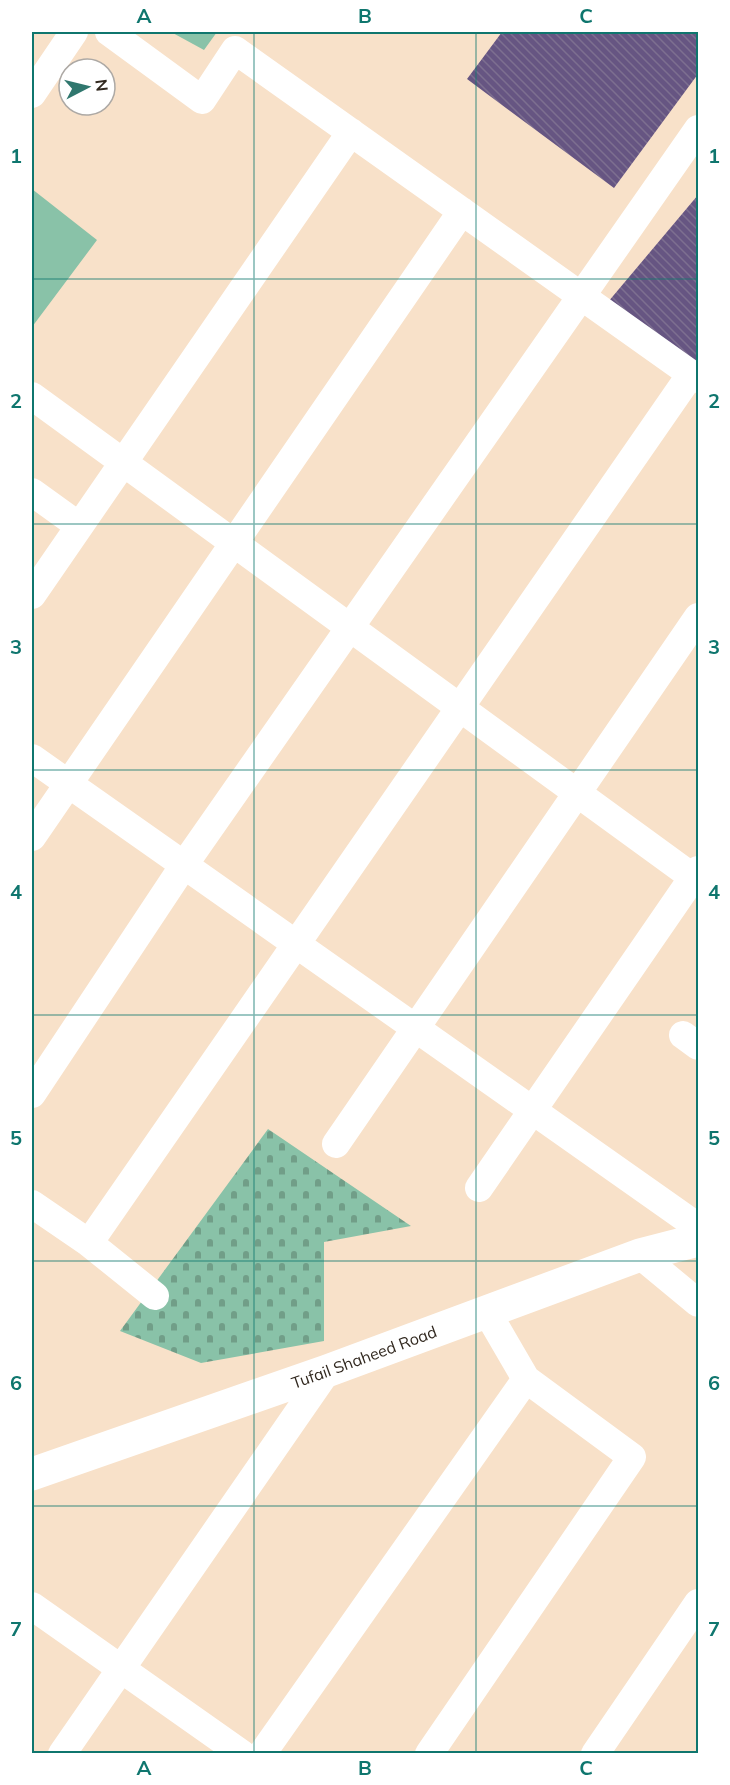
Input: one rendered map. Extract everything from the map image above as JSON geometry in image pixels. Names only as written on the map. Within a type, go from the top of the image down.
[{"type":"street","points":[[32,94],[75,32]]},
{"type":"street","points":[[89,1243],[460,707],[695,376],[235,50],[202,100],[108,32]]},
{"type":"street","points":[[32,1094],[184,865],[699,129]]},
{"type":"street","points":[[32,595],[351,132]]},
{"type":"street","points":[[32,837],[462,211]]},
{"type":"street","points":[[32,396],[578,793],[697,876],[479,1188]]},
{"type":"street","points":[[32,492],[79,526]]},
{"type":"street","points":[[336,1144],[699,617]]},
{"type":"street","points":[[32,758],[699,1227]]},
{"type":"street","points":[[32,1204],[89,1243],[155,1296]]},
{"type":"street","name":"Tufail Shaheed Road","points":[[32,1474],[327,1371],[640,1255],[699,1240]]},
{"type":"street","points":[[640,1255],[699,1303]]},
{"type":"street","points":[[429,1754],[632,1457],[526,1379],[487,1312]]},
{"type":"street","points":[[62,1754],[327,1371]]},
{"type":"street","points":[[262,1754],[526,1379]]},
{"type":"street","points":[[596,1754],[699,1603]]},
{"type":"street","points":[[32,1606],[242,1754]]},
{"type":"green space","points":[[171,32],[217,32],[204,50]]},
{"type":"green space","points":[[32,189],[97,240],[32,327]]},
{"type":"green space","points":[[268,1129],[411,1226],[324,1242],[324,1341],[201,1363],[120,1331]]},
{"type":"building","points":[[502,32],[695,32],[698,34],[698,74],[614,188],[467,79]]},
{"type":"building","points":[[698,195],[698,365],[608,302]]}]
